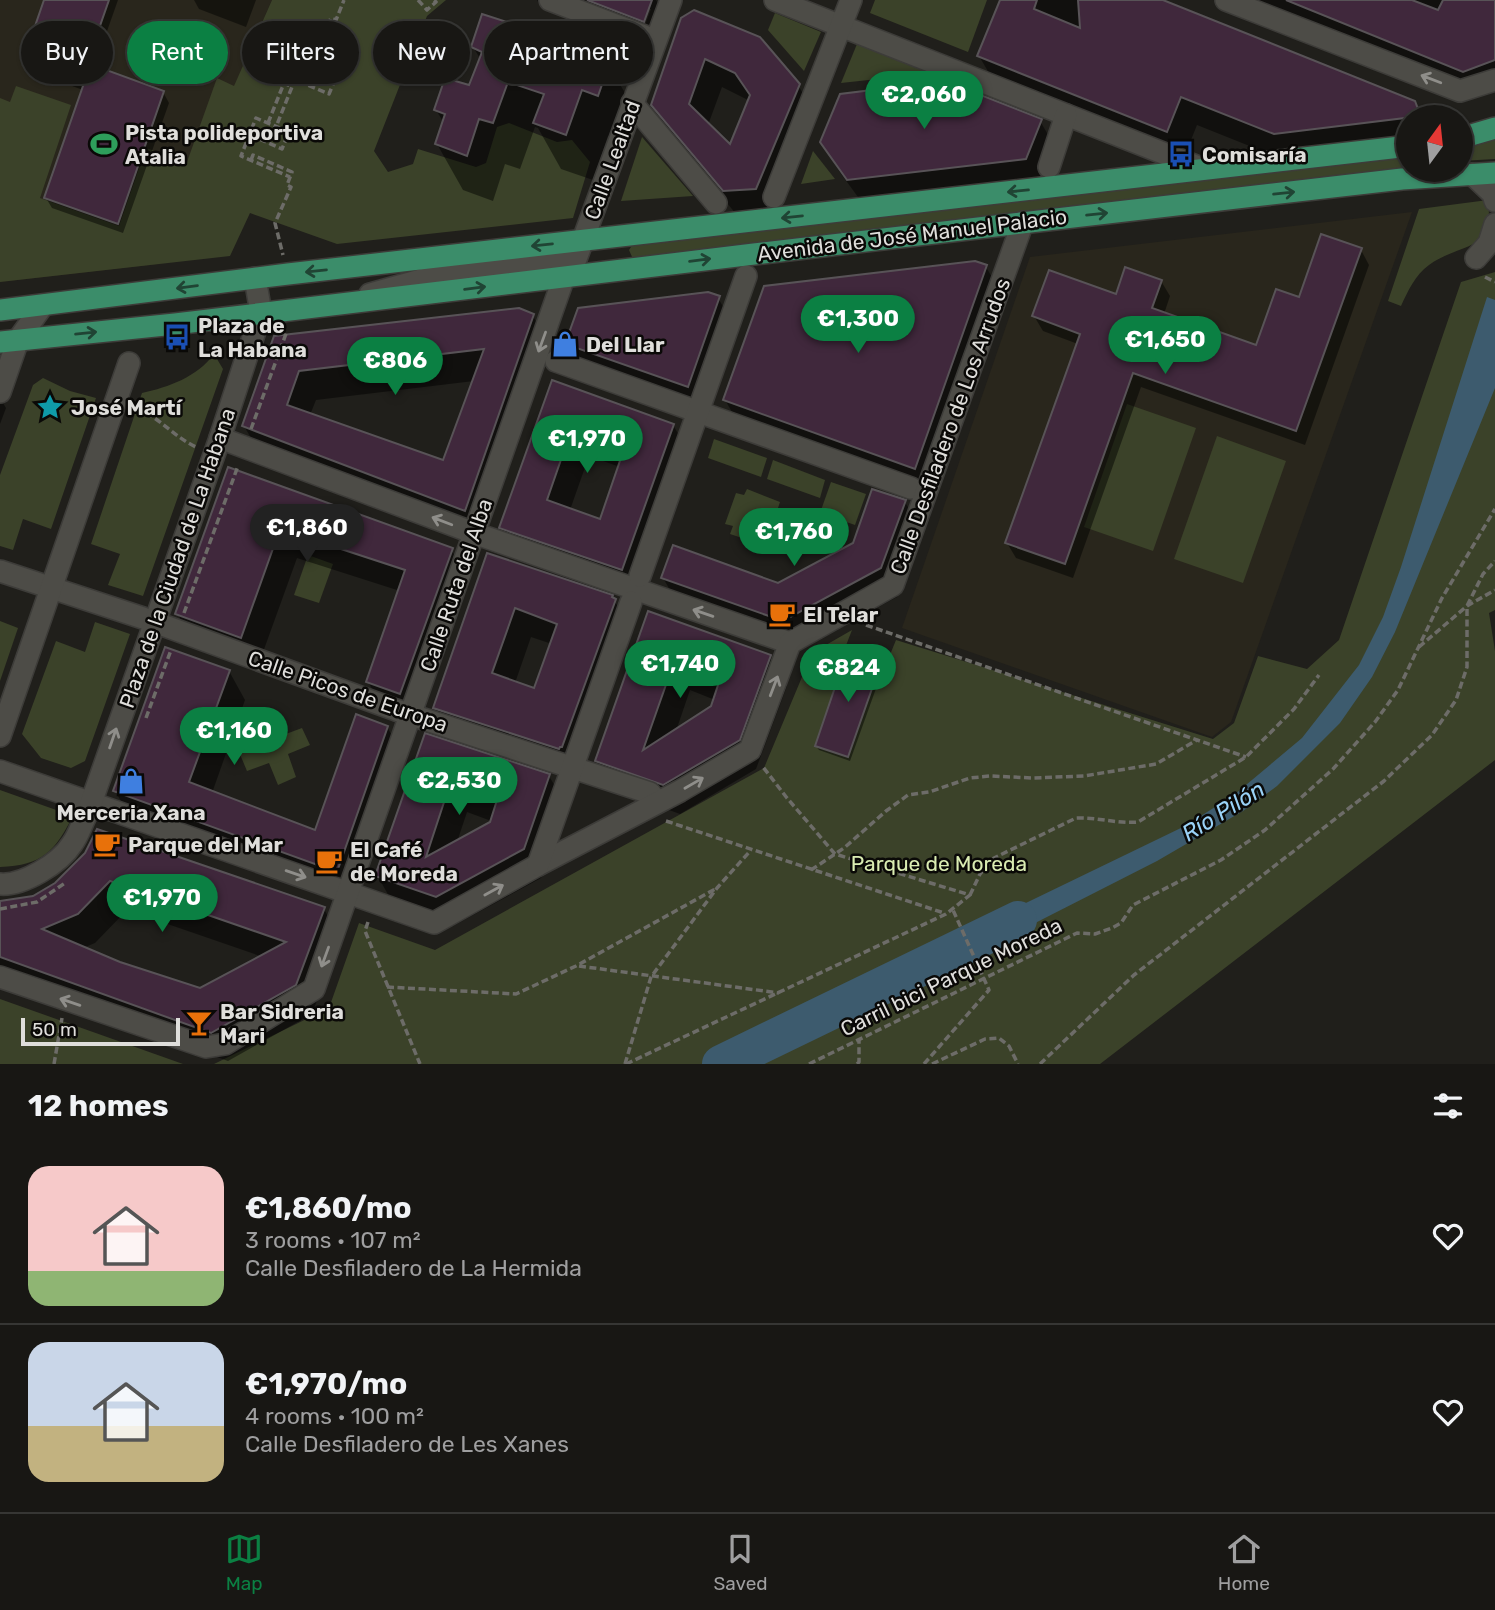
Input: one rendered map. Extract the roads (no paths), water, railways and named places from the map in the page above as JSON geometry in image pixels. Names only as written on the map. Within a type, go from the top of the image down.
[{"type":"main road","points":[[1474,134],[1495,128]]},
{"type":"main road","name":"Avenida de José Manuel Palacio","points":[[0,310],[288,274],[1396,147]]},
{"type":"main road","name":"Avenida de José Manuel Palacio","points":[[1474,174],[1495,173]]},
{"type":"main road","name":"Avenida de José Manuel Palacio","points":[[9,341],[1396,180]]},
{"type":"street","points":[[550,0],[656,40]]},
{"type":"street","name":"Calle Lealtad","points":[[583,240],[671,0]]},
{"type":"street","points":[[775,0],[1201,168]]},
{"type":"street","points":[[774,197],[850,0]]},
{"type":"street","points":[[1226,0],[1460,91],[1495,80]]},
{"type":"street","points":[[632,103],[716,203]]},
{"type":"street","points":[[1049,167],[1066,115]]},
{"type":"street","points":[[1474,176],[1493,194],[1495,201]]},
{"type":"street","name":"Calle Desfiladero de Los Arrudos","points":[[790,643],[893,585],[1023,222]]},
{"type":"street","points":[[1476,258],[1489,243],[1495,225]]},
{"type":"street","name":"Avenida de José Manuel Palacio","points":[[330,305],[431,277],[576,258],[583,240]]},
{"type":"street","points":[[640,576],[746,276]]},
{"type":"street","name":"Calle Ruta del Alba","points":[[0,977],[206,1047],[225,1044],[314,989],[564,277]]},
{"type":"street","points":[[255,278],[261,313]]},
{"type":"street","points":[[0,392],[9,341],[43,305]]},
{"type":"street","name":"Plaza de la Ciudad de La Habana","points":[[0,884],[8,885],[41,872],[72,846],[88,810],[155,622],[261,313]]},
{"type":"street","points":[[556,361],[911,488]]},
{"type":"street","points":[[0,736],[129,363]]},
{"type":"street","points":[[0,771],[88,810],[348,892],[434,923],[680,791],[750,750],[790,643],[217,446]]},
{"type":"street","name":"Calle Picos de Europa","points":[[0,571],[155,622],[411,714],[650,793],[657,802]]},
{"type":"street","points":[[538,865],[631,602]]},
{"type":"water","points":[[1487,297],[1495,300],[1495,388],[1395,632],[1372,677],[1340,723],[1277,786],[1243,811],[1157,861],[978,952],[968,931],[1185,826],[1234,795],[1302,738],[1359,665],[1383,617],[1401,567]]},
{"type":"waterway","name":"Río Pilón","points":[[721,1064],[1018,920]]},
{"type":"place","name":"Pista polideportiva Atalia","points":[[104,144]]},
{"type":"place","name":"Comisaría","points":[[1181,154]]},
{"type":"place","name":"Plaza de La Habana","points":[[177,337]]},
{"type":"place","name":"Del Llar","points":[[565,344]]},
{"type":"place","name":"José Martí","points":[[50,407]]},
{"type":"place","name":"El Telar","points":[[782,614]]},
{"type":"place","name":"Merceria Xana","points":[[131,781]]},
{"type":"place","name":"Parque del Mar","points":[[107,844]]},
{"type":"place","name":"El Café de Moreda","points":[[329,861]]},
{"type":"place","name":"Bar Sidreria Mari","points":[[199,1023]]},
{"type":"park label","name":"Parque de Moreda","points":[[939,863]]}]
